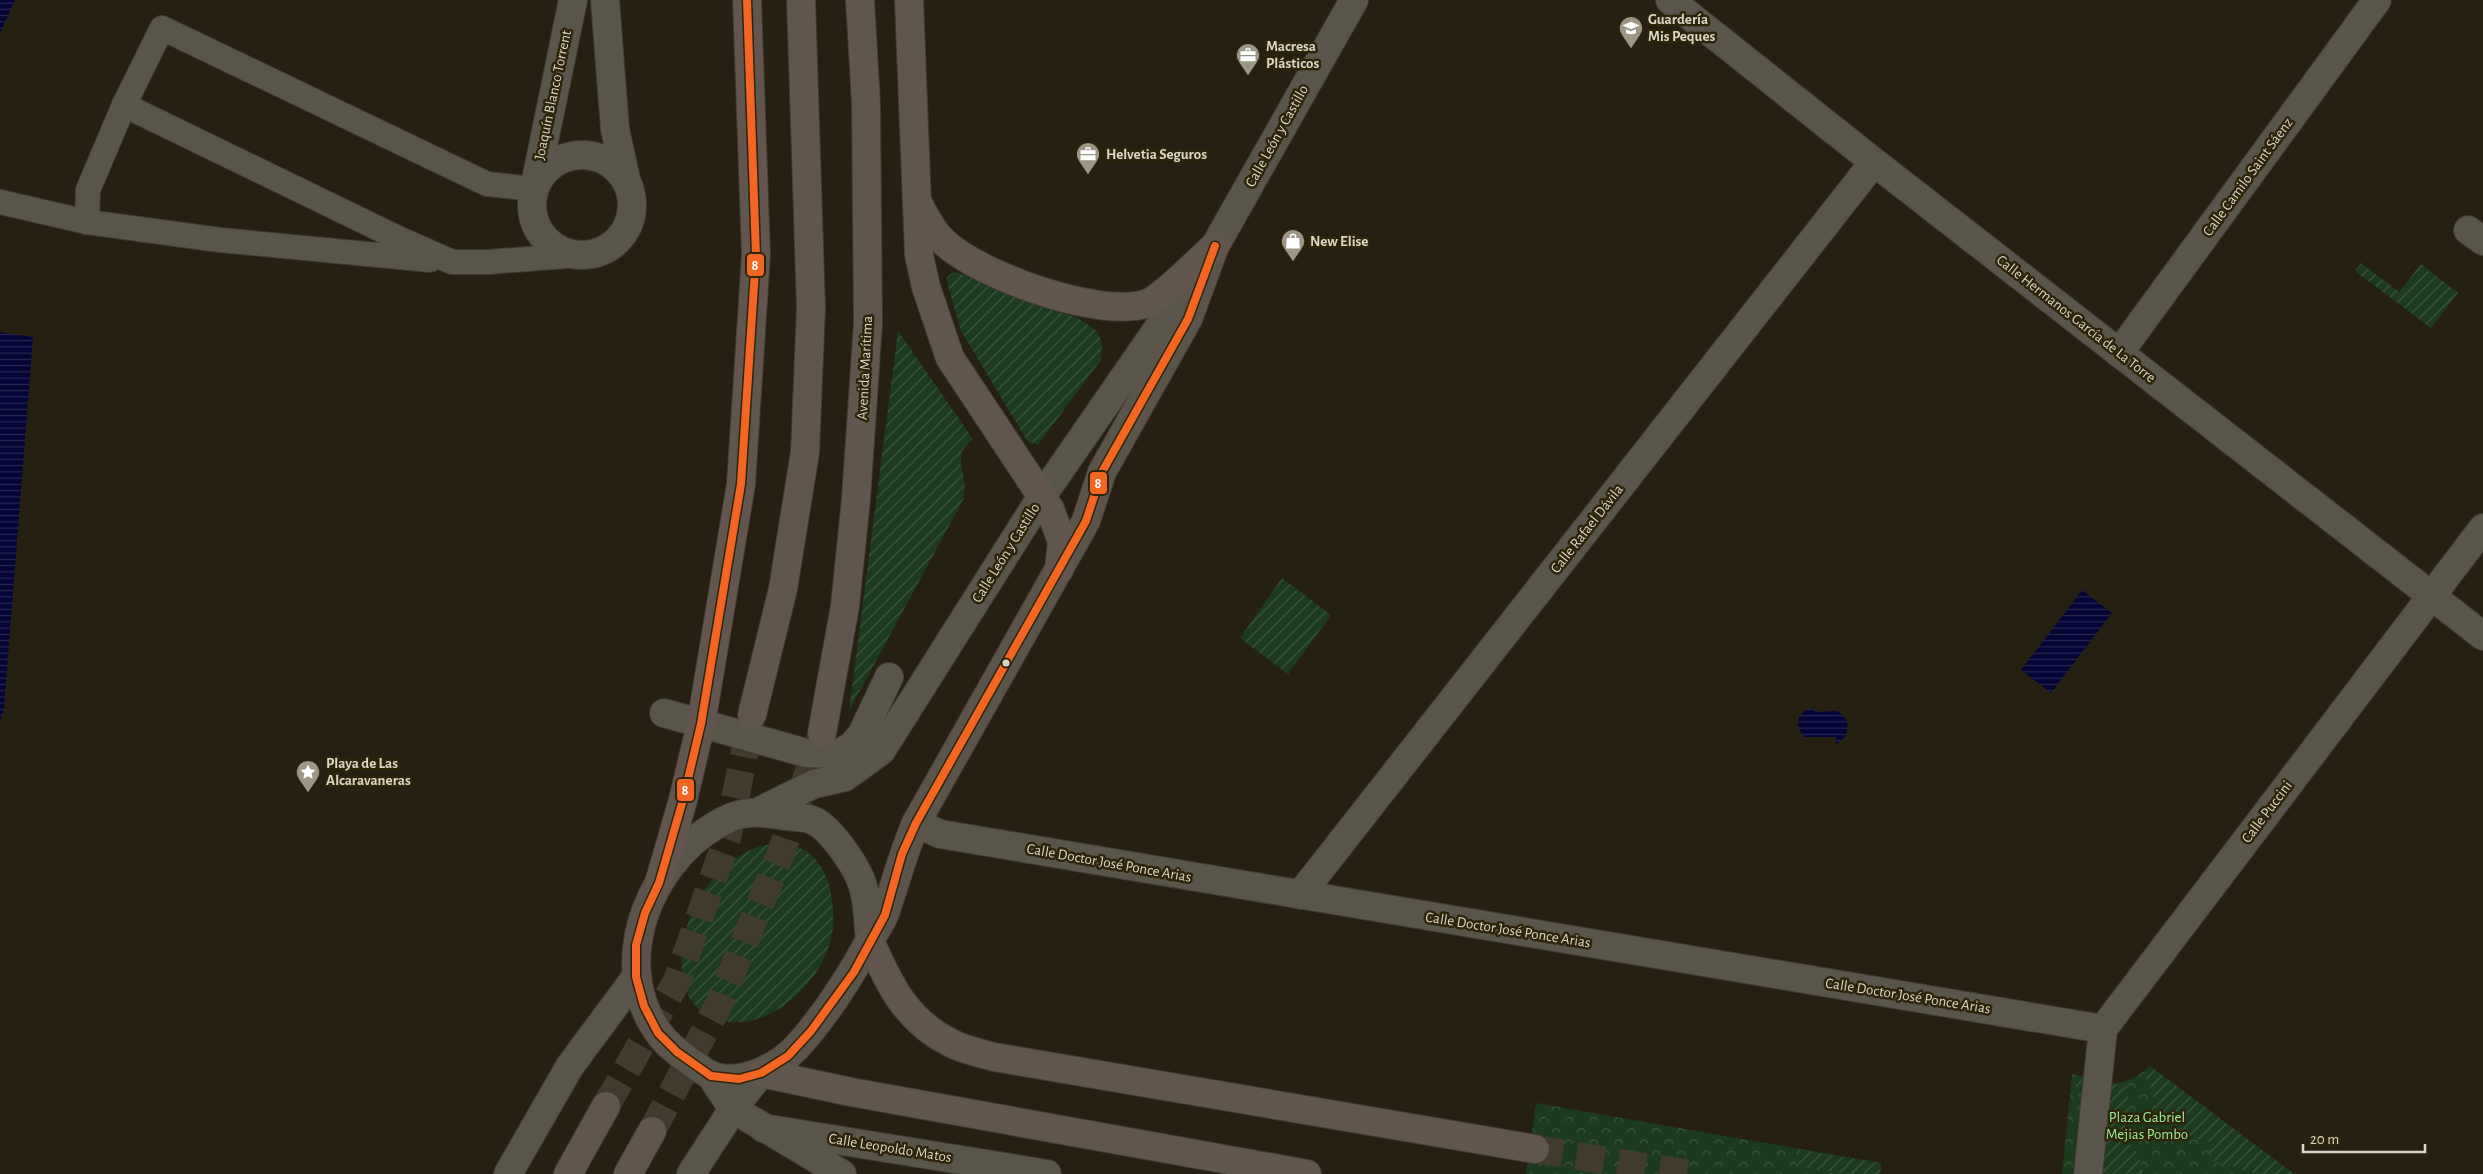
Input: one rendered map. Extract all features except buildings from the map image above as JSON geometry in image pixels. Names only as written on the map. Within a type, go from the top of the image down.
[{"type":"highway","points":[[659,883],[683,800],[701,724],[741,484],[756,255],[747,0]]},
{"type":"highway","points":[[752,715],[783,589],[805,452],[811,308],[801,0]]},
{"type":"highway","name":"Avenida Marítima","points":[[822,733],[845,606],[856,499],[868,323],[866,104],[860,0]]},
{"type":"highway","points":[[908,0],[919,255],[924,279],[950,358],[1050,509],[1062,542],[1059,570]]},
{"type":"highway","points":[[917,200],[930,226],[944,242],[972,261],[1000,275],[1065,298],[1124,307],[1149,302],[1214,246]]},
{"type":"highway","points":[[870,941],[890,986],[920,1023],[951,1043],[994,1057],[1535,1149]]},
{"type":"highway","points":[[762,1073],[851,1092],[1307,1174]]},
{"type":"highway","points":[[568,1174],[606,1106]]},
{"type":"highway","points":[[628,1174],[652,1131]]},
{"type":"street","name":"Joaquín Blanco Torrent","points":[[534,189],[573,0]]},
{"type":"street","points":[[605,0],[615,129],[626,180],[632,194],[632,210],[628,225],[621,238],[609,247],[595,253],[580,255],[565,252],[551,244],[541,233],[534,220],[532,204],[534,189],[542,175],[554,163],[569,156],[586,154],[602,158],[616,167],[626,180]]},
{"type":"street","name":"Calle León y Castillo","points":[[760,812],[814,784],[845,776],[882,750],[1042,496],[1214,246],[1354,0]]},
{"type":"street","name":"Calle Hermanos García de La Torre","points":[[1670,0],[1874,162],[2483,636]]},
{"type":"street","name":"Calle Camilo Saint Sáenz","points":[[2119,353],[2377,0]]},
{"type":"street","name":"Calle Rafael Dávila","points":[[1300,895],[1874,162]]},
{"type":"street","name":"Calle León y Castillo","points":[[762,1073],[788,1056],[811,1031],[854,972],[885,915],[902,854],[916,823],[1086,521],[1102,472],[1188,319],[1214,246]]},
{"type":"street","name":"Calle Puccini","points":[[2103,1029],[2483,528]]},
{"type":"street","points":[[664,713],[806,753],[838,754],[852,746],[862,734],[889,677]]},
{"type":"street","points":[[842,1174],[733,1109],[711,1076],[677,1052],[658,1033],[644,1006],[636,976],[636,946],[645,913],[659,883],[684,852],[702,833],[734,816],[760,812],[814,821],[845,850],[861,880],[870,941]]},
{"type":"street","name":"Calle Doctor José Ponce Arias","points":[[916,823],[940,834],[2103,1029]]},
{"type":"street","points":[[508,1174],[570,1066],[636,976]]},
{"type":"street","points":[[2088,1174],[2103,1029]]},
{"type":"street","points":[[711,1076],[739,1078],[762,1073]]},
{"type":"street","points":[[691,1174],[733,1109],[762,1073]]},
{"type":"street","name":"Calle Leopoldo Matos","points":[[763,1128],[1047,1174]]},
{"type":"lane","points":[[87,222],[88,190],[124,104],[162,28],[487,184],[534,189]]},
{"type":"lane","points":[[124,104],[391,235],[452,262]]},
{"type":"lane","points":[[0,202],[87,222],[220,240],[452,262],[488,262],[580,255]]},
{"type":"green space","points":[[2361,263],[2399,292],[2421,264],[2458,293],[2431,328],[2355,271]]},
{"type":"green space","points":[[954,272],[978,279],[1034,303],[1078,318],[1097,331],[1102,342],[1101,360],[1038,445],[1028,442],[961,331],[947,282],[947,277]]},
{"type":"green space","points":[[898,331],[973,439],[962,453],[961,460],[965,491],[963,500],[849,711]]},
{"type":"green space","points":[[1282,578],[1331,615],[1288,674],[1240,638]]},
{"type":"green space","points":[[775,843],[804,850],[819,863],[830,888],[833,920],[831,940],[821,964],[796,996],[780,1008],[762,1017],[743,1022],[724,1021],[705,1014],[695,1006],[686,990],[682,972],[682,951],[686,929],[705,889],[719,873],[735,859],[754,849]]},
{"type":"green space","name":"Plaza Gabriel Mejias Pombo","points":[[2150,1066],[2294,1174],[2062,1174],[2072,1074],[2112,1083],[2130,1079]]},
{"type":"green space","points":[[2150,1066],[2294,1174],[2260,1174],[2212,1161],[2208,1137],[2184,1142],[2176,1113],[2162,1119],[2144,1072]]},
{"type":"green space","points":[[2072,1074],[2113,1085],[2124,1082],[2132,1108],[2125,1117],[2124,1135],[2128,1143],[2139,1154],[2144,1174],[2102,1174]]},
{"type":"green space","points":[[1536,1103],[1881,1163],[1880,1174],[1526,1174]]},
{"type":"green space","points":[[1797,1149],[1881,1163],[1880,1174],[1835,1173],[1812,1169],[1796,1162]]},
{"type":"shaded area","points":[[0,0],[15,0],[0,33]]},
{"type":"shaded area","points":[[0,332],[33,337],[4,708],[0,722]]},
{"type":"shaded area","points":[[2082,590],[2112,613],[2051,693],[2021,670]]},
{"type":"shaded area","points":[[1814,708],[1815,712],[1837,711],[1842,714],[1848,728],[1845,737],[1841,741],[1836,744],[1836,737],[1805,737],[1801,733],[1798,724],[1801,715],[1808,709]]},
{"type":"tunnel","points":[[606,1106],[677,981],[727,839],[752,715]]},
{"type":"tunnel","points":[[652,1131],[718,1006],[781,853],[822,733]]},
{"type":"tunnel","points":[[1535,1149],[1689,1174]]},
{"type":"transit line","name":"8","points":[[747,0],[756,255],[741,484],[701,724],[683,800],[659,883],[645,913],[636,945],[636,977],[644,1006],[658,1033],[677,1052],[711,1076],[739,1079],[761,1073],[788,1056],[811,1031],[854,972],[885,915],[902,854],[916,823],[1086,521],[1102,472],[1188,319],[1215,246]]},
{"type":"place","name":"Guardería Mis Peques","points":[[1631,49]]},
{"type":"place","name":"Macresa Plásticos","points":[[1248,76]]},
{"type":"place","name":"Helvetia Seguros","points":[[1088,175]]},
{"type":"place","name":"New Elise","points":[[1293,262]]},
{"type":"place","name":"Playa de Las Alcaravaneras","points":[[308,793]]}]
